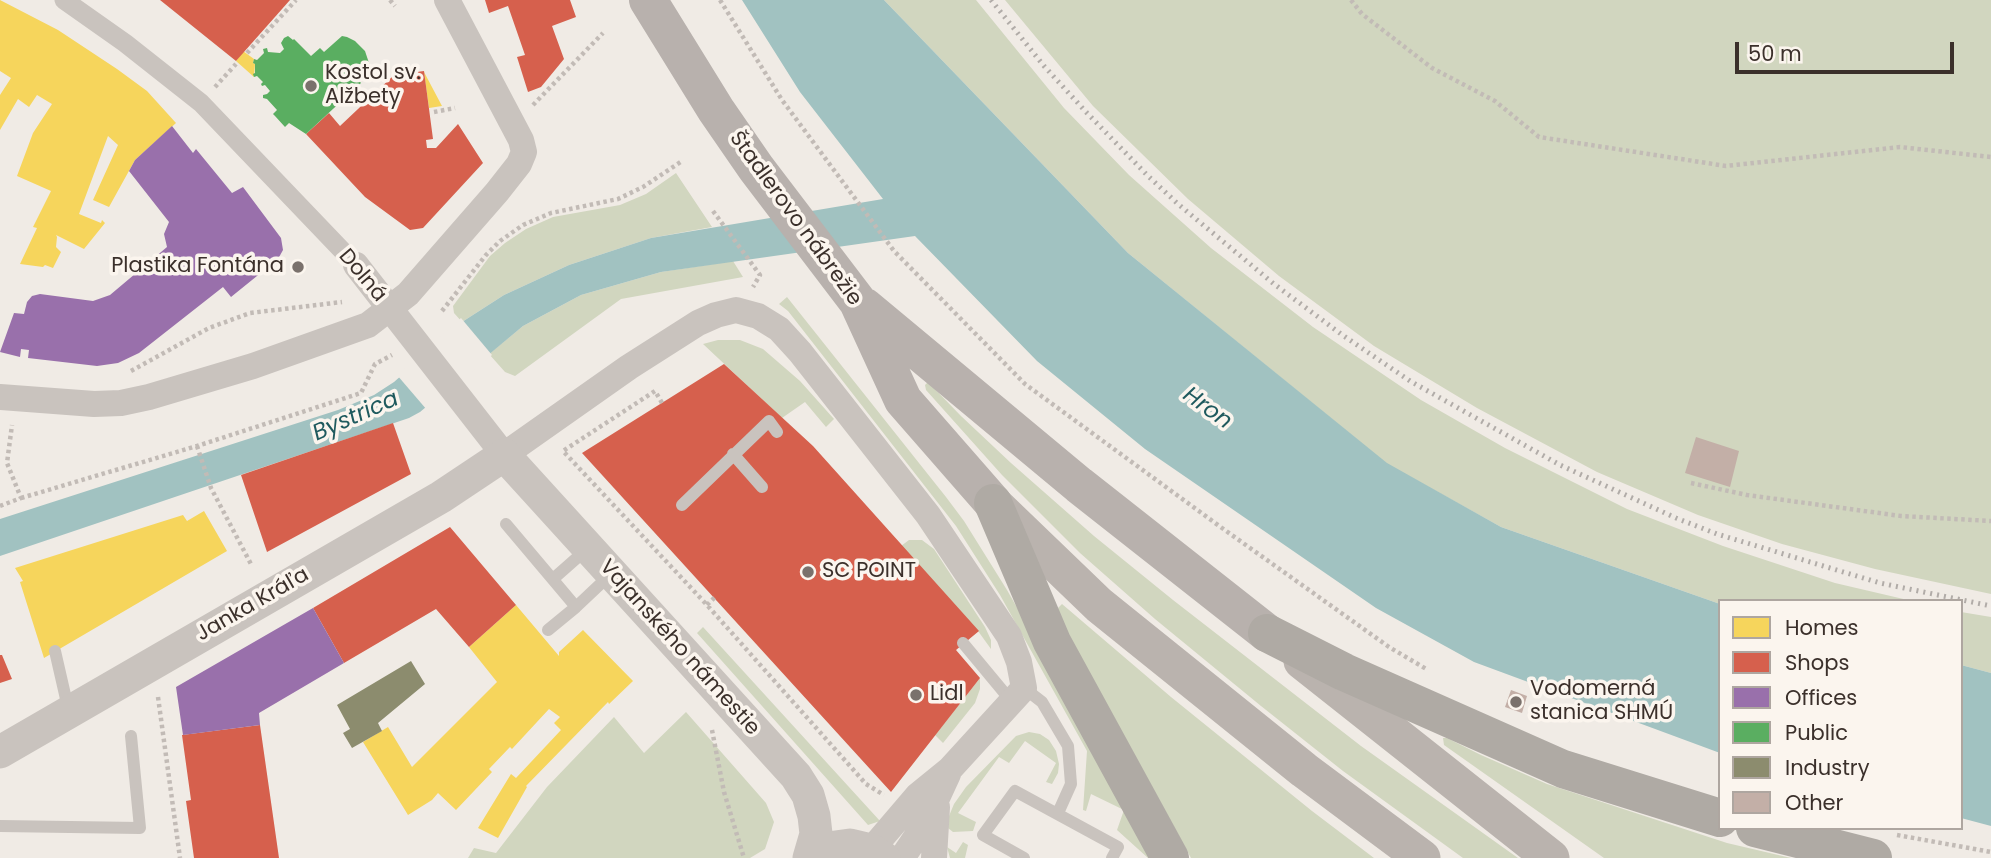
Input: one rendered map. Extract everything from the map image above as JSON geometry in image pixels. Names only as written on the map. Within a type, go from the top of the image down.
[{"type":"highway","points":[[993,503],[1052,642],[1170,858]]},
{"type":"highway","points":[[1267,633],[1344,672],[1563,769],[1718,817]]},
{"type":"highway","points":[[1765,830],[1876,852]]},
{"type":"main road","name":"Štadlerovo nábrežie","points":[[648,0],[756,168],[858,302],[903,400],[993,503]]},
{"type":"main road","points":[[858,302],[1079,485],[1551,858]]},
{"type":"main road","points":[[993,503],[1099,605],[1304,770],[1422,858]]},
{"type":"street","name":"Dolná","points":[[8,398],[94,404],[121,403],[149,397],[253,366],[368,325],[390,309],[356,265],[201,103],[125,43],[64,0]]},
{"type":"street","points":[[390,309],[427,274],[504,183],[519,164],[524,152],[522,140],[447,0]]},
{"type":"street","name":"Vajanského námestie","points":[[390,309],[504,455],[796,776],[808,795],[814,816],[816,834],[809,858]]},
{"type":"street","points":[[504,455],[629,367],[698,323],[736,310],[758,316],[779,329],[928,515],[1009,636],[1019,662],[1018,695],[950,769],[918,794],[886,855]]},
{"type":"street","name":"Janka Kráľa","points":[[0,752],[441,497],[504,455]]},
{"type":"street","points":[[886,855],[925,824],[950,769]]},
{"type":"street","points":[[934,858],[939,795]]},
{"type":"street","points":[[809,858],[828,848],[850,845],[886,855]]},
{"type":"lane","points":[[682,505],[769,421],[777,432]]},
{"type":"lane","points":[[733,454],[762,487]]},
{"type":"lane","points":[[506,524],[576,607]]},
{"type":"lane","points":[[553,579],[588,547]]},
{"type":"lane","points":[[548,630],[612,573]]},
{"type":"lane","points":[[963,643],[1018,695],[1042,702],[1068,746],[1071,784],[1058,813]]},
{"type":"lane","points":[[55,652],[69,712]]},
{"type":"lane","points":[[0,827],[140,828],[131,736]]},
{"type":"lane","points":[[1024,858],[983,835],[1016,791],[1118,847],[1112,858]]},
{"type":"path","points":[[247,53],[296,0]]},
{"type":"path","points":[[390,0],[395,6]]},
{"type":"path","points":[[720,0],[782,100],[894,251],[1025,384],[1389,647],[1438,675]]},
{"type":"path","points":[[1351,0],[1362,15],[1432,68],[1494,101],[1539,137],[1726,166],[1900,148],[1991,157]]},
{"type":"path","points":[[531,107],[603,33]]},
{"type":"path","points":[[434,112],[455,108]]},
{"type":"path","points":[[442,311],[486,255],[523,225],[551,212],[618,199],[643,187],[682,161]]},
{"type":"path","points":[[713,211],[755,268]]},
{"type":"path","points":[[123,375],[209,328],[250,313],[348,302]]},
{"type":"path","points":[[0,506],[361,393],[375,364],[393,354]]},
{"type":"path","points":[[662,403],[654,391],[564,451],[707,605],[866,784],[885,796]]},
{"type":"path","points":[[8,398],[10,440],[7,463],[20,498]]},
{"type":"path","points":[[0,439],[10,440]]},
{"type":"path","points":[[197,446],[211,488],[251,566]]},
{"type":"path","points":[[1691,483],[1747,495],[1901,516],[1991,521]]},
{"type":"path","points":[[707,605],[715,597]]},
{"type":"path","points":[[157,689],[180,858]]},
{"type":"path","points":[[712,730],[724,792],[744,858]]},
{"type":"path","points":[[1876,852],[1991,852]]},
{"type":"green space","points":[[884,0],[976,0],[1064,108],[1129,175],[1211,248],[1313,327],[1421,400],[1505,448],[1627,509],[1723,546],[1835,583],[1903,599],[1718,599],[1718,603],[1501,527],[1387,464],[1128,253]]},
{"type":"green space","points":[[1005,0],[1991,0],[1991,594],[1875,569],[1782,544],[1698,515],[1597,472],[1477,408],[1374,346],[1279,276],[1188,199],[1093,106]]},
{"type":"green space","points":[[676,173],[712,227],[651,238],[569,265],[504,295],[462,322],[454,313],[453,306],[490,256],[526,229],[553,217],[620,205],[646,194]]},
{"type":"green space","points":[[733,261],[743,277],[621,299],[515,376],[505,372],[489,354],[523,326],[581,295],[661,272]]},
{"type":"green space","points":[[787,297],[964,521],[1007,590],[1156,858],[1148,858],[1117,830],[1124,810],[1091,794],[1086,811],[1083,810],[1087,751],[1000,595],[956,526],[788,311],[779,304]]},
{"type":"green space","points":[[718,340],[740,340],[763,349],[800,381],[834,419],[826,427],[805,402],[782,418],[703,344]]},
{"type":"green space","points":[[927,383],[1011,463],[1094,536],[1173,600],[1361,746],[1518,858],[1463,858],[1343,771],[1261,706],[1080,553],[1002,475],[926,390]]},
{"type":"green space","points":[[909,540],[922,540],[934,549],[985,627],[991,640],[991,649],[901,546]]},
{"type":"green space","points":[[1062,604],[1171,697],[1374,858],[1191,858],[1062,623],[1058,608]]},
{"type":"green space","points":[[1963,612],[1991,617],[1991,673],[1963,666]]},
{"type":"green space","points":[[703,627],[880,821],[868,825],[697,633]]},
{"type":"green space","points":[[980,678],[980,689],[975,703],[943,743],[935,735]]},
{"type":"green space","points":[[686,712],[766,803],[774,822],[765,849],[750,858],[468,858],[474,848],[496,853],[547,787],[614,717],[644,753]]},
{"type":"green space","points":[[1029,732],[1040,734],[1049,740],[1056,751],[1058,773],[1052,784],[1046,782],[1056,763],[1025,741],[1009,763],[999,757],[958,813],[976,822],[973,831],[953,832],[948,828],[954,804],[966,787],[1016,736]]},
{"type":"green space","points":[[1443,738],[1547,784],[1727,843],[1791,858],[1604,858],[1444,745]]},
{"type":"green space","points":[[963,842],[968,845],[965,858],[950,858],[947,847],[956,853]]},
{"type":"water","points":[[742,0],[884,0],[1128,253],[1387,463],[1501,527],[1718,603],[1718,752],[1474,662],[1376,608],[1145,449],[1037,361],[915,236],[661,272],[581,295],[523,326],[420,412],[409,418],[0,556],[0,519],[338,410],[374,395],[394,382],[462,322],[504,295],[569,265],[651,238],[883,199],[800,92]]},
{"type":"water","points":[[1963,666],[1991,673],[1991,826],[1963,819]]},
{"type":"pier","points":[[461,318],[492,355],[427,410],[397,375]]},
{"type":"building: Homes","points":[[0,0],[58,30],[117,69],[147,91],[176,123],[135,160],[109,207],[93,200],[118,145],[108,136],[79,214],[105,223],[84,249],[56,235],[56,247],[61,252],[53,268],[20,264],[37,228],[33,227],[51,191],[17,176],[33,133],[52,104],[37,95],[29,107],[18,99],[0,130],[0,95],[11,78],[0,71]]},
{"type":"building: Homes","points":[[243,51],[254,59],[254,77],[236,61]]},
{"type":"building: Homes","points":[[424,72],[442,106],[429,108]]},
{"type":"building: Homes","points":[[204,511],[227,551],[44,658],[20,582],[23,581],[15,568],[183,515],[187,521]]},
{"type":"building: Homes","points":[[516,605],[559,656],[559,652],[583,630],[633,681],[609,704],[608,702],[526,786],[498,838],[478,828],[511,774],[516,778],[561,730],[554,723],[560,717],[549,709],[512,749],[510,747],[489,769],[492,772],[456,810],[438,793],[408,815],[363,742],[388,727],[412,767],[497,682],[469,647]]},
{"type":"building: Shops","points":[[160,0],[290,0],[236,61]]},
{"type":"building: Shops","points":[[485,0],[570,0],[576,17],[552,26],[564,59],[541,87],[528,92],[517,57],[525,55],[508,6],[489,13]]},
{"type":"building: Shops","points":[[424,71],[433,139],[426,140],[427,148],[436,148],[458,124],[483,163],[423,228],[410,230],[365,197],[306,134],[329,113],[340,126],[394,75]]},
{"type":"building: Shops","name":"SC POINT","points":[[724,364],[813,446],[979,631],[956,650],[980,678],[891,792],[582,453]]},
{"type":"building: Shops","points":[[393,423],[411,474],[267,552],[241,475]]},
{"type":"building: Shops","points":[[450,527],[516,605],[469,647],[436,609],[344,663],[313,608]]},
{"type":"building: Shops","points":[[0,655],[12,679],[0,683]]},
{"type":"building: Shops","points":[[260,725],[279,858],[194,858],[186,801],[191,800],[182,735]]},
{"type":"building: Offices","points":[[172,126],[193,153],[196,149],[232,193],[243,187],[281,238],[283,250],[278,259],[231,297],[223,287],[139,353],[118,363],[97,366],[28,358],[29,350],[21,349],[20,357],[0,352],[14,313],[24,314],[27,302],[32,296],[40,294],[93,301],[110,295],[167,247],[164,234],[169,222],[129,171],[135,160]]},
{"type":"building: Offices","points":[[313,608],[344,663],[259,713],[260,725],[183,735],[176,687]]},
{"type":"building: Public","name":"Kostol sv. Alžbety","points":[[288,36],[311,56],[320,48],[324,52],[342,36],[347,37],[365,51],[370,66],[357,78],[361,83],[306,134],[289,123],[285,127],[273,114],[277,110],[263,98],[263,95],[270,91],[265,85],[262,86],[263,82],[253,74],[254,59],[257,60],[264,53],[263,49],[280,53],[284,49],[281,43]]},
{"type":"building: Industry","points":[[411,661],[425,684],[378,723],[382,731],[352,748],[343,733],[350,729],[337,705]]},
{"type":"building: Other","points":[[1696,437],[1739,451],[1730,487],[1685,473]]},
{"type":"building: Other","name":"Vodomerná stanica SHMÚ","points":[[1511,690],[1527,696],[1522,713],[1505,707]]},
{"type":"railway","points":[[991,0],[1044,66],[1087,113],[1178,204],[1274,284],[1410,381],[1560,465],[1676,518],[1717,534],[1880,583],[1957,599]]},
{"type":"railway","points":[[1963,600],[1991,606]]},
{"type":"place","name":"Kostol sv. Alžbety","points":[[311,86]]},
{"type":"place","name":"Plastika Fontána","points":[[298,267]]},
{"type":"place","name":"SC POINT","points":[[808,572]]},
{"type":"place","name":"Lidl","points":[[916,695]]},
{"type":"place","name":"Vodomerná stanica SHMÚ","points":[[1516,702]]},
{"type":"water label","name":"Hron","points":[[1207,409]]},
{"type":"water label","name":"Bystrica","points":[[356,417]]}]
